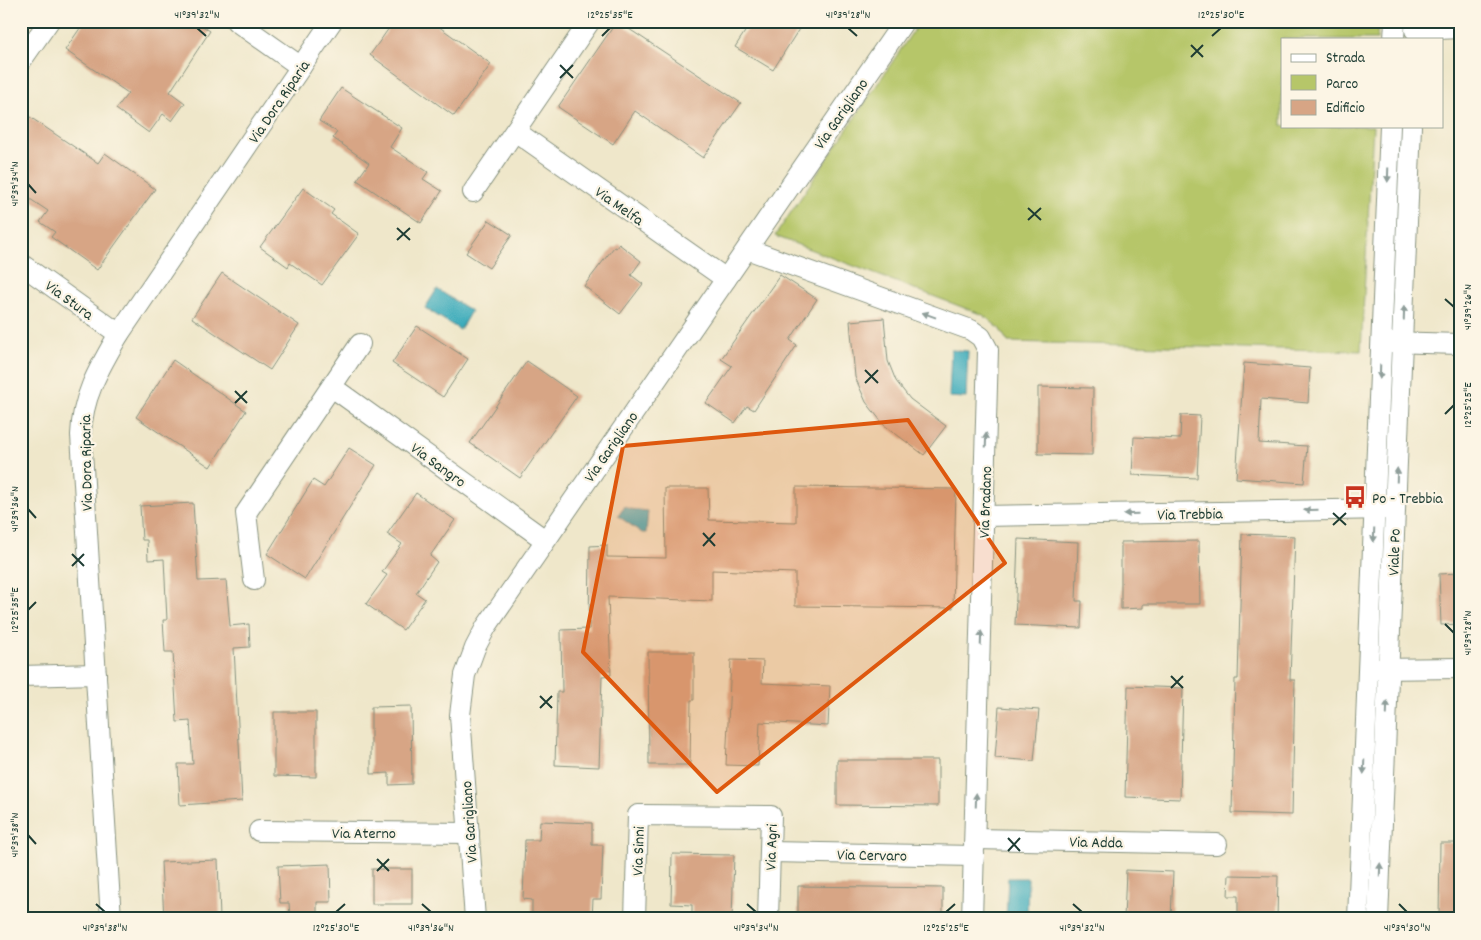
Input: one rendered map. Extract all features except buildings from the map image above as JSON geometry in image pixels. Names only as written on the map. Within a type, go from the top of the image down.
[{"type":"street","points":[[21,61],[49,21]]},
{"type":"street","points":[[236,21],[301,67]]},
{"type":"street","name":"Via Dora Riparia","points":[[111,919],[81,422],[90,386],[119,334],[332,21]]},
{"type":"street","points":[[473,192],[590,21]]},
{"type":"street","name":"Via Garigliano","points":[[475,919],[460,715],[465,674],[475,648],[486,627],[545,540],[904,21]]},
{"type":"street","points":[[1394,38],[1395,21]]},
{"type":"street","points":[[1415,30],[1460,28]]},
{"type":"street","name":"Viale Po","points":[[1358,919],[1390,128]]},
{"type":"street","name":"Viale Po","points":[[1378,919],[1411,128]]},
{"type":"street","name":"Via Melfa","points":[[515,131],[726,279]]},
{"type":"street","name":"Via Bradano","points":[[747,249],[971,330],[982,338],[988,355],[972,919]]},
{"type":"street","name":"Via Stura","points":[[21,264],[119,334]]},
{"type":"street","points":[[1382,342],[1460,344]]},
{"type":"street","points":[[254,580],[246,513],[360,344]]},
{"type":"street","name":"Via Sangro","points":[[332,387],[545,540]]},
{"type":"street","name":"Via Trebbia","points":[[984,516],[1395,509]]},
{"type":"street","points":[[1368,669],[1460,668]]},
{"type":"street","points":[[21,676],[96,674]]},
{"type":"street","name":"Via Agri","points":[[700,814],[770,816],[768,919]]},
{"type":"street","name":"Via Sinni","points":[[635,919],[638,815],[700,814]]},
{"type":"street","name":"Via Aterno","points":[[259,831],[469,833]]},
{"type":"street","name":"Via Adda","points":[[974,848],[1217,844]]},
{"type":"street","name":"Via Cervaro","points":[[770,852],[974,848]]},
{"type":"highlighted area","points":[[908,420],[1005,563],[717,792],[583,652],[623,446]]},
{"type":"green space","points":[[920,21],[1378,21],[1377,38],[1281,38],[1281,128],[1373,128],[1361,351],[1008,342],[999,328],[983,315],[775,236]]},
{"type":"water","points":[[437,289],[471,311],[460,330],[425,308]]},
{"type":"water","points":[[951,350],[968,351],[966,398],[949,397]]},
{"type":"water","points":[[625,506],[630,509],[648,511],[646,533],[642,533],[618,516]]},
{"type":"water","points":[[1008,878],[1028,878],[1027,919],[1006,919]]},
{"type":"place","name":"Po - Trebbia","points":[[1355,497]]}]
